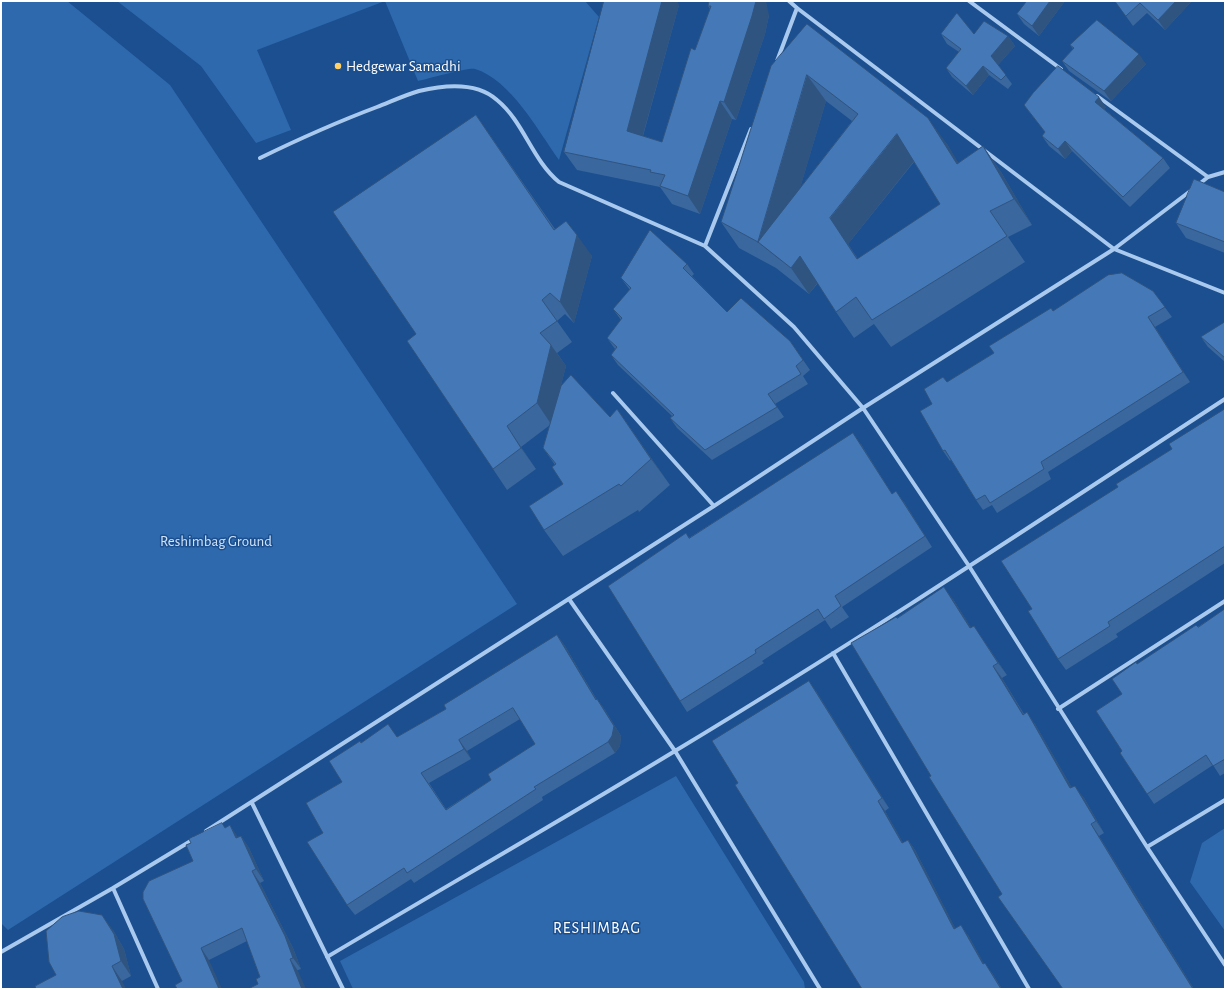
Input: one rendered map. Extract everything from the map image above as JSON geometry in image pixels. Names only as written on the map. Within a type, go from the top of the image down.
[{"type":"street","points":[[789,1],[1114,249],[1225,293]]},
{"type":"street","points":[[969,1],[1063,71]]},
{"type":"street","points":[[774,68],[797,8]]},
{"type":"street","points":[[260,158],[322,128],[419,91],[457,86],[481,89],[497,100],[508,111],[549,174],[559,182],[705,246],[794,327],[863,408],[969,566],[1058,709],[1225,965]]},
{"type":"street","points":[[1095,94],[1208,177]]},
{"type":"street","points":[[705,246],[751,127]]},
{"type":"street","points":[[1,952],[113,888],[252,803],[714,506],[863,408],[1114,249],[1208,177],[1225,172]]},
{"type":"street","points":[[613,393],[714,506]]},
{"type":"street","points":[[327,957],[675,751],[833,653],[1225,399]]},
{"type":"street","points":[[569,599],[675,751],[820,989]]},
{"type":"street","points":[[1058,709],[1225,601]]},
{"type":"street","points":[[833,653],[1029,989]]},
{"type":"street","points":[[1147,847],[1225,800]]},
{"type":"street","points":[[252,803],[343,989]]},
{"type":"street","points":[[113,888],[158,989]]},
{"type":"green space","name":"Reshimbag Ground","points":[[1,1],[67,1],[170,85],[517,604],[8,930],[1,923]]},
{"type":"green space","points":[[117,1],[385,1],[257,50],[291,130],[256,143],[201,66]]},
{"type":"green space","points":[[385,1],[585,1],[599,17],[559,160],[523,108],[512,95],[488,75],[475,69],[471,69],[418,81]]},
{"type":"green space","points":[[676,776],[804,982],[805,989],[353,989],[340,961]]},
{"type":"green space","points":[[1225,828],[1225,931],[1190,882],[1202,843]]},
{"type":"building","points":[[604,1],[662,1],[627,131],[662,142],[691,48],[695,50],[711,6],[708,6],[709,1],[756,1],[724,102],[720,101],[688,196],[660,186],[665,175],[650,172],[651,170],[564,152]]},
{"type":"building","points":[[1027,1],[1050,1],[1032,26],[1017,14]]},
{"type":"building","points":[[1115,1],[1176,1],[1158,20],[1140,3],[1126,16]]},
{"type":"building","points":[[957,13],[974,34],[984,21],[1008,36],[991,56],[1006,75],[1001,80],[983,66],[966,86],[946,68],[961,49],[941,34]]},
{"type":"building","points":[[1097,20],[1139,54],[1104,91],[1062,61],[1074,48],[1070,45]]},
{"type":"building","points":[[807,24],[928,118],[957,164],[983,146],[1014,199],[990,211],[1007,236],[872,320],[856,297],[836,312],[800,256],[791,268],[758,242],[721,222],[771,66]],"holes":[[[807,75],[858,114],[758,242]],[[897,134],[940,204],[857,259],[830,218]]]},
{"type":"building","points":[[1058,66],[1099,97],[1095,102],[1163,158],[1123,197],[1065,141],[1058,149],[1042,136],[1045,132],[1024,105]]},
{"type":"building","points":[[476,115],[554,230],[566,221],[577,235],[560,302],[550,293],[542,300],[557,321],[540,333],[551,345],[537,403],[507,426],[521,448],[493,469],[407,341],[416,334],[333,212]]},
{"type":"building","points":[[1194,179],[1225,192],[1225,242],[1176,223]]},
{"type":"building","points":[[650,230],[687,264],[683,268],[727,312],[741,298],[790,341],[803,360],[796,366],[801,374],[768,394],[777,407],[705,450],[670,418],[674,415],[611,355],[617,347],[607,338],[622,318],[613,309],[631,288],[621,278]]},
{"type":"building","points":[[1122,273],[1153,291],[1165,307],[1148,317],[1183,372],[1041,462],[1044,469],[990,503],[985,495],[976,500],[945,450],[943,451],[920,411],[932,404],[924,389],[943,377],[947,382],[994,353],[989,346],[1051,308],[1053,311],[1108,275]]},
{"type":"building","points":[[1225,322],[1225,358],[1201,337]]},
{"type":"building","points":[[571,375],[610,417],[617,409],[651,459],[621,486],[619,484],[544,530],[529,506],[563,484],[552,467],[556,464],[543,448],[561,386]]},
{"type":"building","points":[[1225,409],[1225,546],[1108,622],[1110,626],[1058,659],[1028,611],[1032,609],[1001,561],[1118,487],[1116,484],[1172,449],[1169,444]]},
{"type":"building","points":[[853,433],[892,494],[896,491],[925,536],[835,596],[841,606],[824,619],[818,609],[755,650],[756,653],[680,701],[608,586],[686,533],[689,538]]},
{"type":"building","points":[[944,587],[970,628],[974,626],[998,663],[993,666],[1023,715],[1027,712],[1070,788],[1075,786],[1096,821],[1091,824],[1193,989],[1063,989],[998,897],[1002,894],[929,777],[931,776],[851,643],[896,617],[897,618]]},
{"type":"building","points":[[1225,609],[1225,759],[1213,766],[1206,755],[1147,794],[1120,753],[1122,751],[1096,711],[1122,694],[1112,679],[1136,662],[1137,664],[1196,625],[1198,627]]},
{"type":"building","points":[[557,635],[596,700],[597,699],[614,726],[612,736],[608,742],[534,787],[536,789],[407,873],[404,868],[347,905],[307,842],[323,833],[306,803],[342,782],[329,761],[360,741],[361,743],[388,724],[397,737],[446,709],[444,705]],"holes":[[[513,708],[535,744],[488,774],[491,780],[446,810],[421,773],[464,749],[459,740]]]},
{"type":"building","points":[[809,681],[882,798],[878,801],[902,843],[908,840],[954,929],[961,925],[983,964],[985,963],[1001,989],[862,989],[735,785],[738,783],[712,741]]},
{"type":"building","points":[[222,823],[225,828],[230,825],[236,838],[241,836],[256,869],[252,871],[285,936],[293,958],[290,959],[302,989],[248,989],[258,984],[256,979],[260,977],[242,928],[201,948],[219,989],[177,989],[175,985],[182,981],[143,899],[143,892],[149,881],[193,861],[186,845],[191,843],[189,839]]},
{"type":"building","points":[[79,911],[102,915],[114,934],[121,961],[112,966],[123,989],[36,989],[35,986],[56,975],[49,962],[46,931],[62,917]]},
{"type":"place","name":"Hedgewar Samadhi","points":[[338,66]]},
{"type":"district","name":"RESHIMBAG","points":[[597,928]]}]
